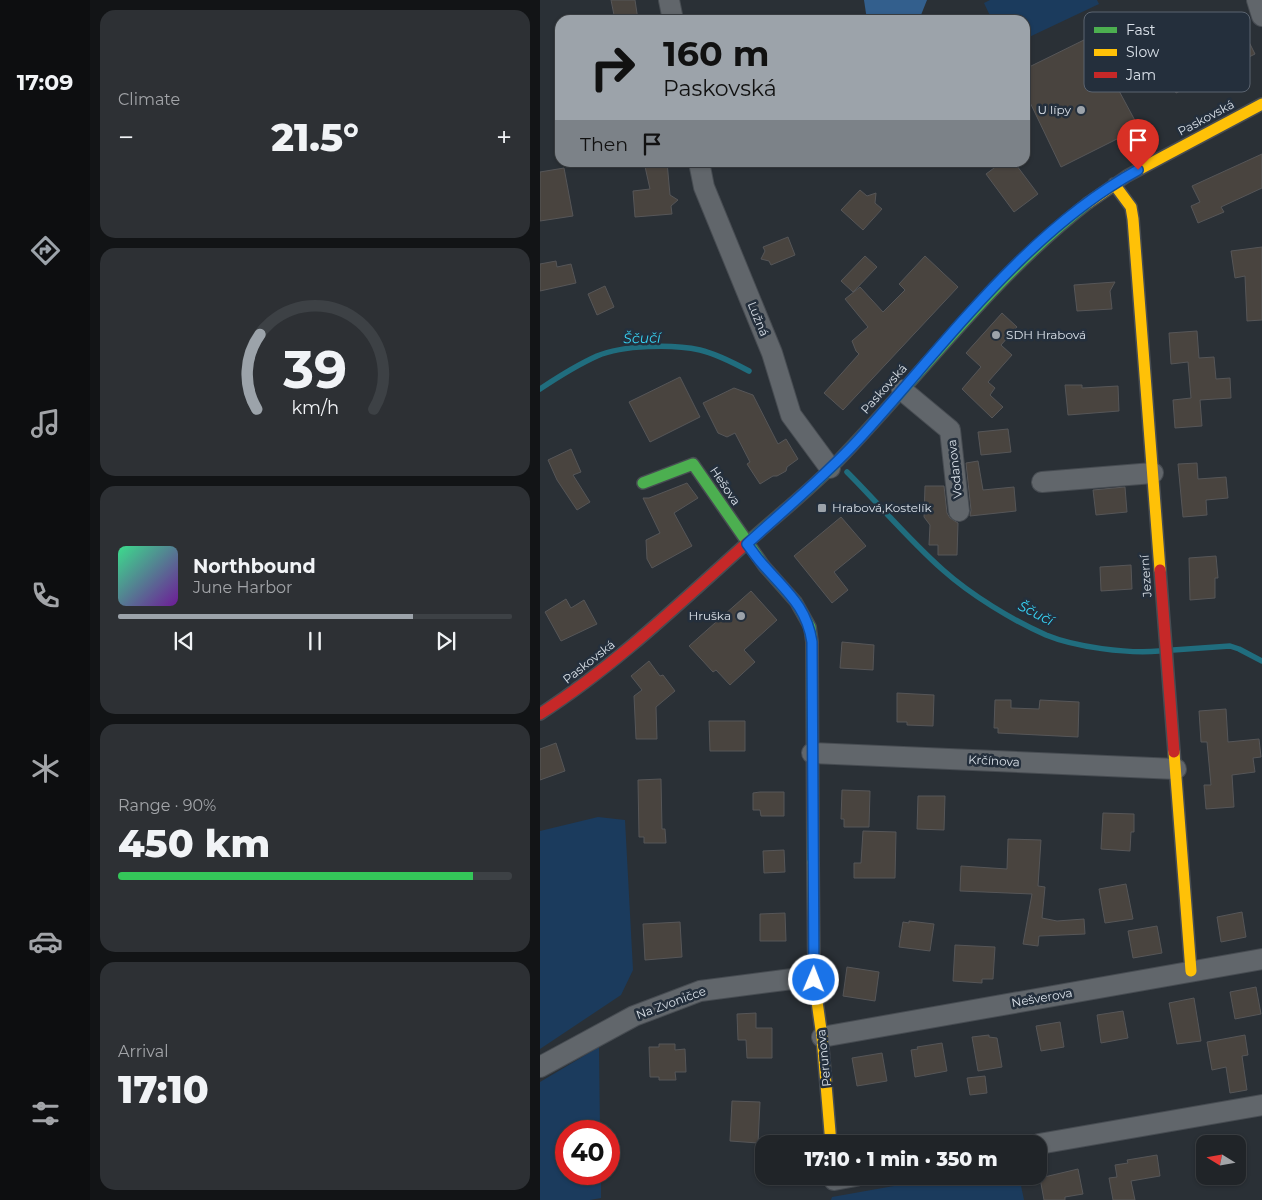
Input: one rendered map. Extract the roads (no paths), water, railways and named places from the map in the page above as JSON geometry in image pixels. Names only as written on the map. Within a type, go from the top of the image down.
[{"type":"street","points":[[669,0],[672,15]]},
{"type":"street","points":[[1257,0],[1262,16]]},
{"type":"street","name":"Paskovská","points":[[540,714],[574,692],[612,662],[747,544],[830,468],[1005,276],[1063,222],[1114,184],[1262,104]]},
{"type":"street","name":"Lužná","points":[[700,167],[704,187],[772,353],[790,415],[830,468]]},
{"type":"street","name":"Jezerní","points":[[1114,184],[1131,207],[1133,219],[1191,971]]},
{"type":"street","name":"Vodanova","points":[[902,390],[950,430],[959,511]]},
{"type":"street","name":"Hešova","points":[[643,483],[693,464],[747,544]]},
{"type":"street","points":[[1042,482],[1153,473]]},
{"type":"street","name":"Perunova","points":[[747,544],[796,602],[810,627],[812,642],[814,980],[822,1038],[830,1135]]},
{"type":"street","name":"Krčínova","points":[[812,753],[1176,769]]},
{"type":"street","name":"Nešverova","points":[[822,1038],[1262,959]]},
{"type":"street","name":"Na Zvoničce","points":[[540,1067],[634,1016],[700,990],[800,978],[814,980]]},
{"type":"street","points":[[1047,1143],[1262,1105]]},
{"type":"waterway","name":"Ščučí","points":[[540,389],[568,371],[597,356],[608,352],[634,348],[662,346],[700,350],[719,356],[749,371]]},
{"type":"waterway","name":"Ščučí","points":[[847,472],[943,570],[966,589],[1006,614],[1046,635],[1072,643],[1117,650],[1159,651]]},
{"type":"waterway","name":"Ščučí","points":[[1173,650],[1230,646],[1262,661]]},
{"type":"place","name":"U lípy","points":[[1081,110]]},
{"type":"place","name":"SDH Hrabová","points":[[996,335]]},
{"type":"place","name":"Hrabová,Kostelík","points":[[822,508]]},
{"type":"place","name":"Hruška","points":[[741,616]]}]
